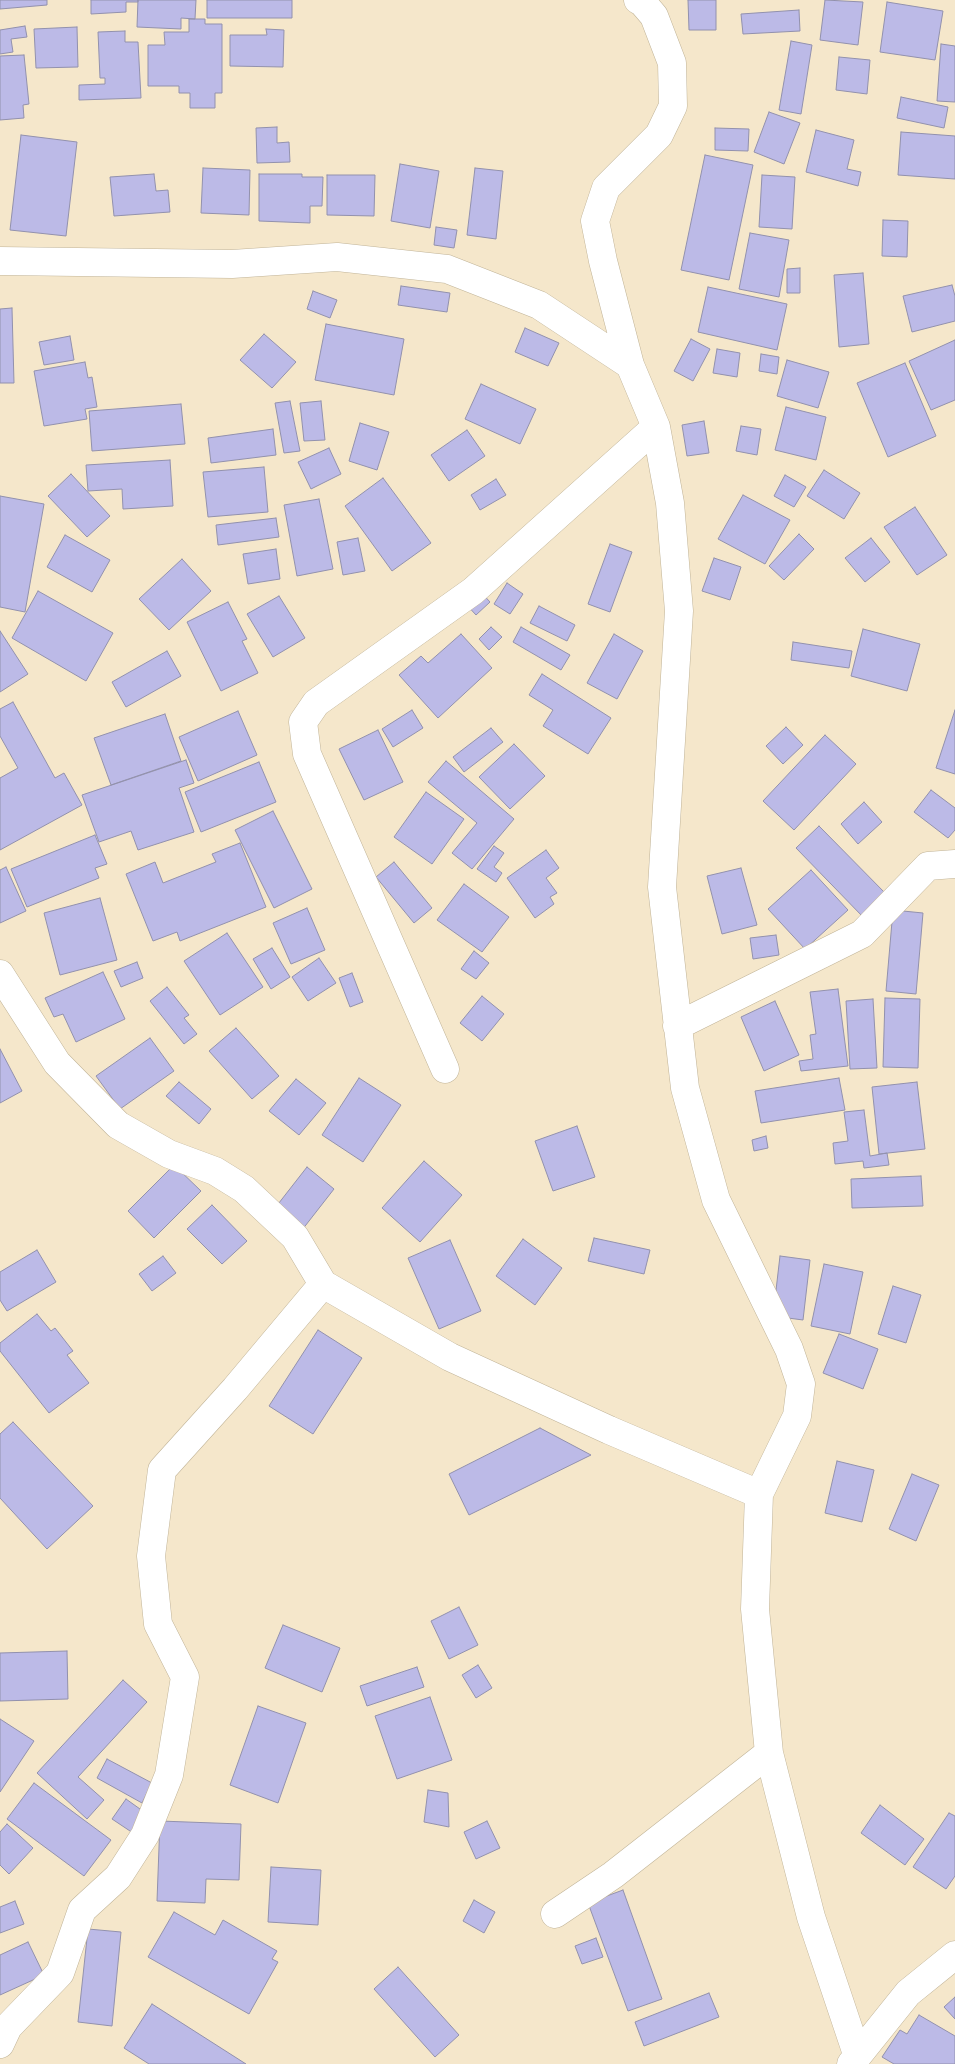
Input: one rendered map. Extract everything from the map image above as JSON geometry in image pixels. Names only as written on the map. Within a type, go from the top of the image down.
[{"type":"street","points":[[638,0],[654,16],[672,63],[673,106],[659,135],[606,188],[595,221],[603,262],[630,365],[656,428],[670,504],[679,611],[662,887],[685,1088],[716,1200],[789,1349],[801,1384],[797,1416],[759,1494],[756,1609],[769,1753],[811,1917],[854,2059]]},
{"type":"street","points":[[0,261],[232,264],[337,258],[447,269],[539,305],[630,365]]},
{"type":"street","points":[[445,1069],[307,754],[303,722],[316,703],[473,591],[656,428]]},
{"type":"street","points":[[677,1026],[862,934],[928,866],[955,864]]},
{"type":"street","points":[[0,974],[57,1063],[118,1125],[169,1154],[215,1171],[244,1189],[295,1237],[323,1284],[450,1357],[609,1430],[759,1494]]},
{"type":"street","points":[[3,2031],[60,1973],[82,1910],[118,1877],[144,1835],[169,1775],[185,1677],[158,1624],[151,1556],[162,1470],[235,1388],[323,1284]]},
{"type":"street","points":[[555,1914],[613,1874],[769,1753]]},
{"type":"street","points":[[854,2059],[908,1993],[955,1954]]},
{"type":"building","points":[[0,0],[47,0],[47,5],[0,9]]},
{"type":"building","points":[[91,0],[138,0],[138,2],[126,2],[126,12],[91,14]]},
{"type":"building","points":[[138,0],[196,0],[195,19],[181,18],[181,29],[137,27]]},
{"type":"building","points":[[207,0],[292,0],[292,18],[207,18]]},
{"type":"building","points":[[688,0],[716,0],[716,30],[689,30]]},
{"type":"building","points":[[825,0],[863,2],[858,45],[820,40]]},
{"type":"building","points":[[887,2],[943,11],[935,60],[880,52]]},
{"type":"building","points":[[799,10],[800,31],[743,34],[741,14]]},
{"type":"building","points":[[189,19],[205,19],[205,24],[222,24],[222,93],[215,93],[215,108],[190,108],[190,93],[179,93],[179,86],[148,86],[148,45],[165,45],[164,32],[189,32]]},
{"type":"building","points":[[25,26],[27,37],[11,39],[13,52],[0,54],[0,30]]},
{"type":"building","points":[[77,27],[78,67],[36,68],[34,29]]},
{"type":"building","points":[[266,29],[284,30],[283,67],[230,66],[230,35],[267,35]]},
{"type":"building","points":[[125,31],[125,42],[138,42],[141,98],[79,100],[79,85],[105,84],[105,78],[100,78],[98,32]]},
{"type":"building","points":[[791,41],[812,45],[801,114],[779,110]]},
{"type":"building","points":[[941,44],[955,46],[955,102],[937,101]]},
{"type":"building","points":[[24,55],[29,104],[23,105],[24,118],[0,120],[0,56]]},
{"type":"building","points":[[839,57],[870,60],[867,94],[836,90]]},
{"type":"building","points":[[901,97],[948,107],[944,128],[897,118]]},
{"type":"building","points":[[769,112],[800,123],[784,164],[754,152]]},
{"type":"building","points":[[277,127],[277,143],[289,142],[290,162],[257,163],[256,128]]},
{"type":"building","points":[[715,128],[749,129],[748,151],[715,150]]},
{"type":"building","points":[[816,130],[854,140],[847,169],[861,172],[858,186],[806,172]]},
{"type":"building","points":[[901,132],[955,136],[955,179],[898,175]]},
{"type":"building","points":[[21,135],[77,142],[66,236],[10,230]]},
{"type":"building","points":[[705,155],[753,165],[729,280],[681,270]]},
{"type":"building","points":[[400,164],[439,171],[430,228],[391,221]]},
{"type":"building","points":[[203,168],[250,170],[249,215],[201,213]]},
{"type":"building","points":[[475,168],[503,171],[496,239],[467,235]]},
{"type":"building","points":[[154,174],[156,191],[168,190],[170,212],[114,216],[110,177]]},
{"type":"building","points":[[259,174],[302,174],[302,177],[323,177],[322,206],[310,206],[310,223],[259,221]]},
{"type":"building","points":[[327,175],[375,175],[374,216],[327,215]]},
{"type":"building","points":[[762,175],[795,177],[792,229],[759,227]]},
{"type":"building","points":[[883,220],[908,221],[907,257],[882,256]]},
{"type":"building","points":[[436,227],[457,230],[454,248],[434,245]]},
{"type":"building","points":[[750,233],[789,240],[779,297],[739,289]]},
{"type":"building","points":[[800,268],[800,293],[787,293],[787,269]]},
{"type":"building","points":[[863,273],[869,344],[839,347],[834,275]]},
{"type":"building","points":[[952,285],[955,296],[955,321],[912,332],[903,296]]},
{"type":"building","points":[[401,286],[450,293],[447,312],[398,305]]},
{"type":"building","points":[[708,287],[787,304],[777,350],[698,332]]},
{"type":"building","points":[[313,291],[337,300],[330,318],[307,309]]},
{"type":"building","points":[[12,308],[14,383],[0,383],[0,309]]},
{"type":"building","points":[[326,324],[404,339],[394,395],[315,380]]},
{"type":"building","points":[[525,328],[559,343],[548,366],[515,352]]},
{"type":"building","points":[[264,334],[296,362],[272,388],[240,360]]},
{"type":"building","points":[[70,336],[74,360],[44,365],[39,342]]},
{"type":"building","points":[[691,339],[710,349],[693,381],[674,371]]},
{"type":"building","points":[[955,340],[955,400],[931,410],[909,361]]},
{"type":"building","points":[[717,349],[740,353],[737,377],[713,373]]},
{"type":"building","points":[[761,354],[779,357],[777,374],[759,371]]},
{"type":"building","points":[[787,360],[829,372],[818,408],[777,396]]},
{"type":"building","points":[[85,362],[88,378],[92,377],[97,407],[85,409],[87,419],[44,426],[34,371]]},
{"type":"building","points":[[905,363],[936,436],[888,457],[857,383]]},
{"type":"building","points":[[481,384],[536,409],[520,444],[465,419]]},
{"type":"building","points":[[290,401],[300,451],[284,453],[275,403]]},
{"type":"building","points":[[321,401],[325,440],[304,441],[300,403]]},
{"type":"building","points":[[181,404],[185,444],[92,451],[89,411]]},
{"type":"building","points":[[786,407],[826,417],[816,460],[775,450]]},
{"type":"building","points":[[704,421],[709,453],[687,456],[682,425]]},
{"type":"building","points":[[360,423],[389,432],[377,470],[349,461]]},
{"type":"building","points":[[741,426],[761,429],[757,455],[736,451]]},
{"type":"building","points":[[273,429],[276,455],[211,463],[208,438]]},
{"type":"building","points":[[467,430],[485,456],[449,481],[431,455]]},
{"type":"building","points":[[329,448],[341,474],[311,489],[298,462]]},
{"type":"building","points":[[170,460],[173,506],[123,509],[122,489],[88,491],[86,465]]},
{"type":"building","points":[[264,467],[268,512],[208,517],[203,472]]},
{"type":"building","points":[[824,470],[860,493],[844,519],[807,496]]},
{"type":"building","points":[[71,474],[110,516],[87,537],[48,496]]},
{"type":"building","points":[[785,475],[806,487],[794,507],[774,496]]},
{"type":"building","points":[[383,478],[431,543],[392,571],[345,506]]},
{"type":"building","points":[[496,479],[506,495],[480,510],[471,495]]},
{"type":"building","points":[[743,495],[790,520],[765,564],[718,539]]},
{"type":"building","points":[[0,496],[44,504],[25,612],[0,607]]},
{"type":"building","points":[[319,499],[333,569],[297,576],[284,505]]},
{"type":"building","points":[[915,507],[947,555],[917,575],[884,527]]},
{"type":"building","points":[[276,518],[279,537],[218,545],[216,525]]},
{"type":"building","points":[[799,534],[814,549],[784,580],[769,566]]},
{"type":"building","points":[[65,535],[110,560],[92,592],[47,567]]},
{"type":"building","points":[[358,538],[365,571],[343,575],[337,542]]},
{"type":"building","points":[[871,538],[890,562],[865,582],[845,558]]},
{"type":"building","points":[[610,544],[632,552],[610,612],[588,604]]},
{"type":"building","points":[[276,549],[280,579],[248,584],[243,554]]},
{"type":"building","points":[[714,558],[741,567],[730,600],[702,591]]},
{"type":"building","points":[[182,559],[211,591],[169,630],[139,599]]},
{"type":"building","points":[[507,583],[523,594],[510,614],[494,604]]},
{"type":"building","points":[[479,590],[490,602],[476,615],[465,603]]},
{"type":"building","points":[[38,591],[113,633],[86,681],[12,638]]},
{"type":"building","points":[[279,596],[305,638],[273,657],[247,614]]},
{"type":"building","points":[[228,602],[247,639],[242,641],[258,673],[221,691],[187,622]]},
{"type":"building","points":[[539,606],[575,625],[567,641],[530,623]]},
{"type":"building","points":[[491,627],[502,637],[489,650],[479,639]]},
{"type":"building","points":[[521,627],[570,655],[561,670],[513,642]]},
{"type":"building","points":[[863,629],[920,644],[907,691],[851,676]]},
{"type":"building","points":[[0,631],[28,674],[0,692]]},
{"type":"building","points":[[461,634],[492,668],[438,718],[399,675],[421,656],[428,663]]},
{"type":"building","points":[[614,634],[643,651],[617,699],[587,683]]},
{"type":"building","points":[[793,642],[852,651],[849,668],[791,660]]},
{"type":"building","points":[[167,651],[181,676],[126,707],[112,682]]},
{"type":"building","points":[[542,674],[611,718],[588,754],[543,726],[553,710],[529,695]]},
{"type":"building","points":[[13,702],[55,778],[64,773],[82,805],[0,850],[0,778],[18,768],[0,736],[0,709]]},
{"type":"building","points":[[412,710],[423,728],[393,747],[382,729]]},
{"type":"building","points":[[955,710],[955,774],[936,768]]},
{"type":"building","points":[[238,711],[257,755],[198,781],[179,737]]},
{"type":"building","points":[[165,714],[181,761],[111,785],[94,738]]},
{"type":"building","points":[[786,727],[803,745],[783,764],[766,746]]},
{"type":"building","points":[[491,728],[503,742],[464,772],[453,757]]},
{"type":"building","points":[[378,730],[403,782],[364,800],[339,749]]},
{"type":"building","points":[[825,735],[856,764],[794,830],[763,801]]},
{"type":"building","points":[[514,744],[545,776],[510,809],[479,777]]},
{"type":"building","points":[[186,760],[194,783],[179,788],[194,832],[138,850],[131,831],[99,842],[82,795]]},
{"type":"building","points":[[446,761],[514,819],[472,869],[452,853],[477,823],[428,782]]},
{"type":"building","points":[[259,762],[276,802],[201,832],[185,792]]},
{"type":"building","points":[[931,790],[955,808],[955,830],[948,838],[914,812]]},
{"type":"building","points":[[426,792],[464,819],[432,864],[394,837]]},
{"type":"building","points":[[864,802],[882,822],[858,844],[841,824]]},
{"type":"building","points":[[273,811],[312,889],[274,908],[235,830]]},
{"type":"building","points":[[819,826],[888,896],[864,918],[796,848]]},
{"type":"building","points":[[95,835],[107,864],[95,868],[99,878],[27,907],[11,869]]},
{"type":"building","points":[[240,843],[266,907],[180,941],[177,932],[153,941],[126,874],[155,862],[163,883],[216,862],[212,854]]},
{"type":"building","points":[[494,846],[504,853],[494,867],[502,873],[496,882],[477,869]]},
{"type":"building","points":[[546,850],[559,868],[546,878],[557,893],[550,897],[554,904],[535,918],[507,878]]},
{"type":"building","points":[[394,862],[432,908],[414,923],[376,877]]},
{"type":"building","points":[[6,867],[26,911],[0,923],[0,870]]},
{"type":"building","points":[[741,868],[757,925],[722,934],[707,876]]},
{"type":"building","points":[[811,870],[848,910],[805,949],[768,909]]},
{"type":"building","points":[[464,884],[509,917],[482,952],[437,920]]},
{"type":"building","points":[[100,898],[117,960],[60,975],[44,913]]},
{"type":"building","points":[[307,908],[325,950],[291,964],[273,923]]},
{"type":"building","points":[[893,910],[923,913],[916,994],[886,991]]},
{"type":"building","points":[[227,933],[263,987],[220,1015],[184,961]]},
{"type":"building","points":[[776,935],[779,955],[753,959],[750,938]]},
{"type":"building","points":[[272,948],[290,977],[271,989],[253,959]]},
{"type":"building","points":[[474,951],[489,963],[476,979],[461,969]]},
{"type":"building","points":[[319,958],[336,983],[308,1001],[292,977]]},
{"type":"building","points":[[137,962],[143,978],[121,987],[114,971]]},
{"type":"building","points":[[103,972],[125,1019],[76,1042],[63,1014],[54,1017],[45,998]]},
{"type":"building","points":[[352,973],[363,1002],[350,1007],[339,978]]},
{"type":"building","points":[[167,987],[189,1015],[184,1018],[197,1034],[184,1044],[150,1001]]},
{"type":"building","points":[[838,989],[848,1066],[801,1071],[799,1061],[813,1059],[810,1035],[816,1034],[810,992]]},
{"type":"building","points":[[482,996],[504,1014],[482,1041],[460,1023]]},
{"type":"building","points":[[885,998],[920,999],[918,1068],[883,1067]]},
{"type":"building","points":[[873,999],[877,1068],[850,1069],[846,1001]]},
{"type":"building","points":[[775,1001],[799,1055],[764,1071],[741,1017]]},
{"type":"building","points":[[236,1028],[279,1076],[252,1099],[209,1051]]},
{"type":"building","points":[[150,1038],[174,1071],[120,1109],[96,1076]]},
{"type":"building","points":[[0,1049],[22,1091],[0,1103]]},
{"type":"building","points":[[359,1078],[401,1105],[363,1162],[322,1135]]},
{"type":"building","points":[[839,1078],[845,1110],[761,1123],[755,1091]]},
{"type":"building","points":[[296,1079],[326,1103],[299,1135],[269,1111]]},
{"type":"building","points":[[179,1082],[211,1109],[199,1124],[166,1096]]},
{"type":"building","points":[[917,1082],[925,1149],[879,1154],[872,1087]]},
{"type":"building","points":[[864,1110],[870,1156],[887,1153],[889,1165],[864,1168],[863,1161],[835,1164],[833,1143],[848,1141],[844,1112]]},
{"type":"building","points":[[577,1126],[595,1177],[553,1191],[535,1141]]},
{"type":"building","points":[[766,1136],[768,1148],[754,1151],[752,1140]]},
{"type":"building","points":[[424,1161],[462,1195],[420,1242],[382,1208]]},
{"type":"building","points":[[174,1165],[201,1191],[154,1238],[128,1211]]},
{"type":"building","points":[[307,1167],[334,1189],[302,1230],[275,1208]]},
{"type":"building","points":[[921,1176],[923,1206],[852,1208],[851,1179]]},
{"type":"building","points":[[212,1205],[247,1241],[222,1264],[187,1229]]},
{"type":"building","points":[[594,1238],[650,1250],[644,1274],[588,1261]]},
{"type":"building","points":[[523,1239],[562,1268],[535,1305],[496,1276]]},
{"type":"building","points":[[450,1240],[481,1311],[439,1329],[408,1258]]},
{"type":"building","points":[[37,1250],[56,1282],[7,1311],[0,1300],[0,1272]]},
{"type":"building","points":[[163,1256],[176,1273],[152,1291],[139,1274]]},
{"type":"building","points":[[780,1256],[810,1260],[803,1320],[773,1316]]},
{"type":"building","points":[[824,1264],[863,1272],[850,1334],[811,1326]]},
{"type":"building","points":[[893,1286],[921,1295],[906,1343],[878,1334]]},
{"type":"building","points":[[37,1314],[51,1331],[55,1328],[73,1351],[67,1355],[89,1383],[49,1413],[0,1351],[0,1343]]},
{"type":"building","points":[[318,1330],[362,1358],[313,1434],[269,1406]]},
{"type":"building","points":[[839,1334],[878,1349],[863,1389],[823,1373]]},
{"type":"building","points":[[13,1422],[93,1506],[47,1549],[0,1498],[0,1434]]},
{"type":"building","points":[[540,1428],[591,1455],[469,1515],[449,1474]]},
{"type":"building","points":[[837,1461],[874,1470],[862,1522],[825,1513]]},
{"type":"building","points":[[912,1474],[939,1485],[916,1541],[889,1529]]},
{"type":"building","points":[[459,1607],[478,1645],[449,1659],[431,1621]]},
{"type":"building","points":[[283,1625],[340,1648],[322,1692],[265,1668]]},
{"type":"building","points":[[67,1651],[68,1699],[0,1701],[0,1653]]},
{"type":"building","points":[[478,1665],[492,1688],[476,1698],[462,1675]]},
{"type":"building","points":[[417,1667],[424,1687],[367,1706],[360,1686]]},
{"type":"building","points":[[123,1680],[147,1702],[78,1777],[104,1800],[87,1819],[37,1773]]},
{"type":"building","points":[[430,1697],[452,1760],[397,1779],[375,1716]]},
{"type":"building","points":[[258,1706],[306,1723],[278,1803],[230,1785]]},
{"type":"building","points":[[0,1719],[34,1741],[0,1792]]},
{"type":"building","points":[[107,1759],[152,1783],[142,1803],[97,1778]]},
{"type":"building","points":[[34,1783],[111,1840],[84,1876],[7,1819]]},
{"type":"building","points":[[428,1790],[448,1793],[449,1827],[424,1822]]},
{"type":"building","points":[[126,1799],[147,1814],[133,1833],[112,1819]]},
{"type":"building","points":[[880,1805],[924,1839],[905,1865],[861,1833]]},
{"type":"building","points":[[949,1813],[955,1816],[955,1876],[946,1889],[913,1867]]},
{"type":"building","points":[[160,1821],[241,1824],[239,1880],[206,1879],[205,1903],[157,1901]]},
{"type":"building","points":[[487,1821],[500,1848],[476,1859],[464,1832]]},
{"type":"building","points":[[7,1824],[33,1848],[9,1874],[0,1865],[0,1832]]},
{"type":"building","points":[[271,1867],[321,1870],[318,1925],[268,1922]]},
{"type":"building","points":[[623,1890],[662,1999],[628,2011],[588,1903]]},
{"type":"building","points":[[474,1900],[495,1912],[484,1933],[463,1921]]},
{"type":"building","points":[[15,1901],[24,1924],[0,1933],[0,1907]]},
{"type":"building","points":[[174,1912],[215,1935],[223,1920],[277,1951],[272,1959],[278,1962],[249,2014],[148,1957]]},
{"type":"building","points":[[88,1929],[121,1932],[112,2026],[78,2022]]},
{"type":"building","points":[[596,1938],[603,1957],[582,1964],[575,1946]]},
{"type":"building","points":[[28,1942],[44,1975],[0,1995],[0,1955]]},
{"type":"building","points":[[398,1967],[459,2035],[435,2057],[374,1989]]},
{"type":"building","points":[[709,1993],[719,2017],[644,2046],[635,2022]]},
{"type":"building","points":[[955,1997],[955,2019],[944,2007]]},
{"type":"building","points":[[152,2004],[246,2064],[149,2064],[124,2048]]},
{"type":"building","points":[[919,2015],[955,2036],[955,2064],[894,2064],[882,2057],[900,2030],[907,2034]]}]
